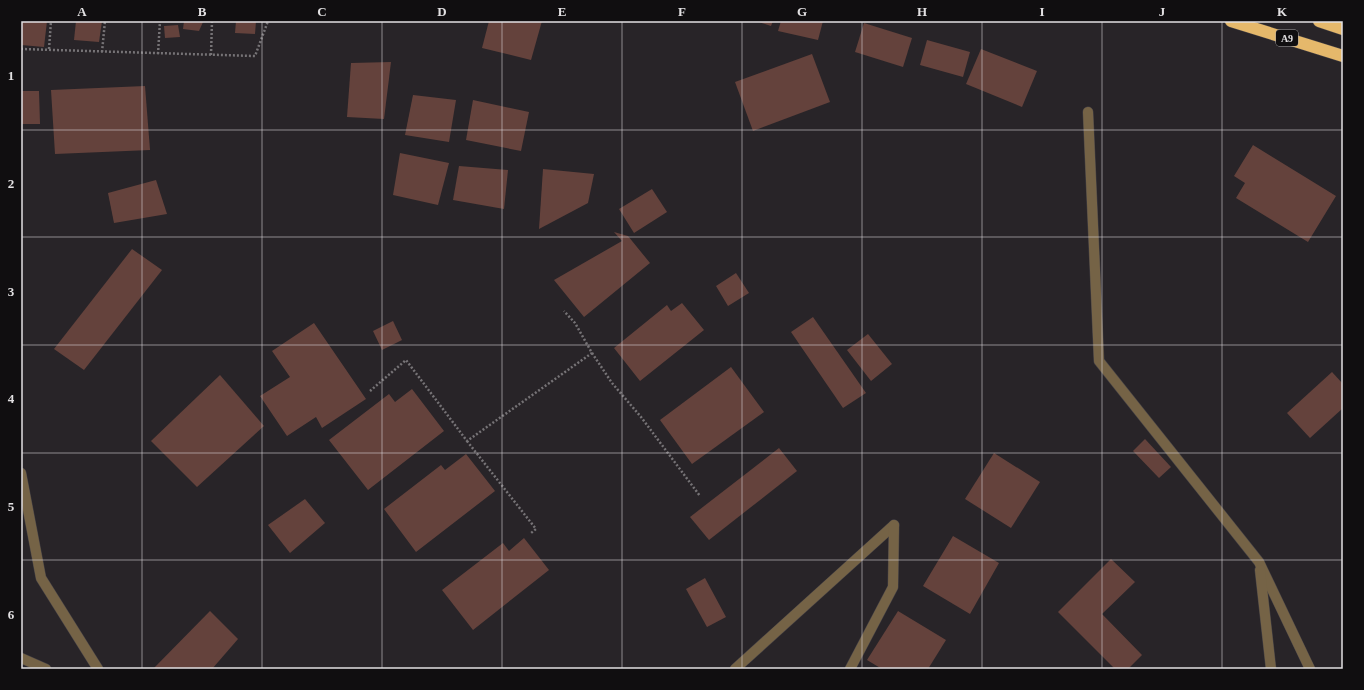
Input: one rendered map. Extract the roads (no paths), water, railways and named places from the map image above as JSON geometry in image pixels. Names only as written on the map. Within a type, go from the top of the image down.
[{"type":"highway","name":"A9","points":[[1231,21],[1343,56]]},
{"type":"highway","points":[[1319,21],[1343,28]]},
{"type":"street","points":[[1088,112],[1098,361],[1259,562],[1310,669]]},
{"type":"street","points":[[21,473],[41,578],[98,669]]},
{"type":"street","points":[[735,669],[894,525],[893,587],[850,669]]},
{"type":"street","points":[[1259,562],[1271,669]]},
{"type":"street","points":[[21,658],[46,669]]}]
